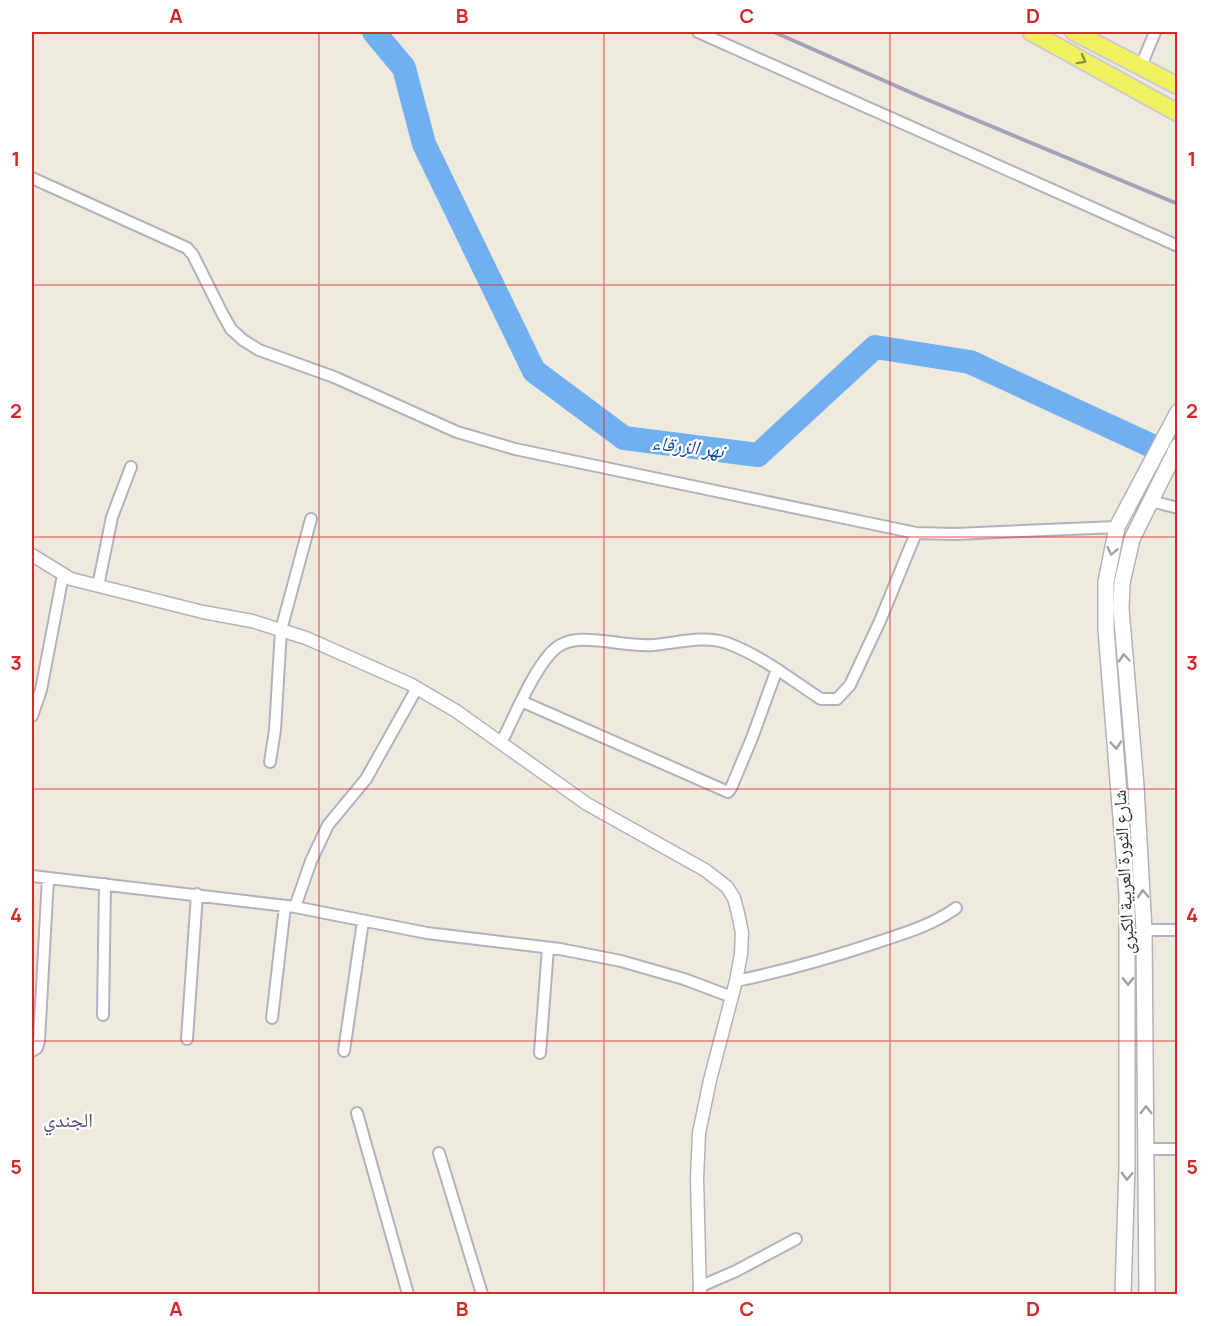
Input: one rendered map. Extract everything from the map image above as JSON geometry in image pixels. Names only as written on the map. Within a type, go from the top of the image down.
[{"type":"main road","points":[[1031,32],[1178,113]]},
{"type":"main road","points":[[1082,34],[1178,86]]},
{"type":"main road","name":"شارع الثورة العربية الكبرى","points":[[1123,1294],[1127,1167],[1127,894],[1106,582],[1117,527],[1175,417]]},
{"type":"main road","name":"شارع الثورة العربية الكبرى","points":[[1147,1294],[1144,930],[1137,797],[1121,609],[1122,583],[1132,539],[1178,446]]},
{"type":"street","points":[[698,32],[1178,246]]},
{"type":"street","points":[[1141,66],[1155,32]]},
{"type":"street","points":[[32,178],[187,248],[193,255],[231,328],[243,340],[259,350],[334,377],[436,424],[515,449],[916,533],[955,534],[1117,527]]},
{"type":"street","points":[[98,586],[112,517],[131,467]]},
{"type":"street","points":[[1151,501],[1178,508]]},
{"type":"street","points":[[270,762],[275,730],[281,630],[311,519]]},
{"type":"street","points":[[501,743],[521,701],[547,656],[557,647],[572,640],[633,645],[714,640],[725,642],[767,662],[821,699],[831,700],[841,696],[850,685],[880,621],[916,533]]},
{"type":"street","points":[[32,555],[63,575],[98,586],[203,612],[252,621],[306,638],[417,688],[456,711],[587,804],[705,870],[727,887],[734,898],[742,933],[741,954],[703,1110],[697,1162],[700,1291],[796,1239]]},
{"type":"street","points":[[32,716],[41,690],[63,575]]},
{"type":"street","points":[[521,701],[728,792],[731,790],[749,747],[777,669]]},
{"type":"street","points":[[273,1018],[290,906],[328,825],[366,779],[417,688]]},
{"type":"street","points":[[32,876],[290,906],[456,937],[548,948],[621,961],[684,979],[732,997]]},
{"type":"street","points":[[32,1051],[37,1048],[39,1041],[48,878]]},
{"type":"street","points":[[103,1015],[105,884]]},
{"type":"street","points":[[187,1039],[197,894]]},
{"type":"street","points":[[736,981],[846,953],[920,928],[940,919],[956,908]]},
{"type":"street","points":[[344,1050],[363,921]]},
{"type":"street","points":[[1144,930],[1178,930]]},
{"type":"street","points":[[540,1053],[548,948]]},
{"type":"street","points":[[357,1113],[408,1294]]},
{"type":"street","points":[[1146,1149],[1178,1149]]},
{"type":"street","points":[[439,1153],[482,1294]]},
{"type":"waterway","name":"نهر الزرقاء","points":[[374,32],[404,68],[424,144],[534,371],[624,438],[758,455],[875,347],[970,362],[1178,458]]},
{"type":"railway","points":[[774,32],[921,97],[1178,204]]},
{"type":"district","name":"الجندي","points":[[68,1119]]}]
